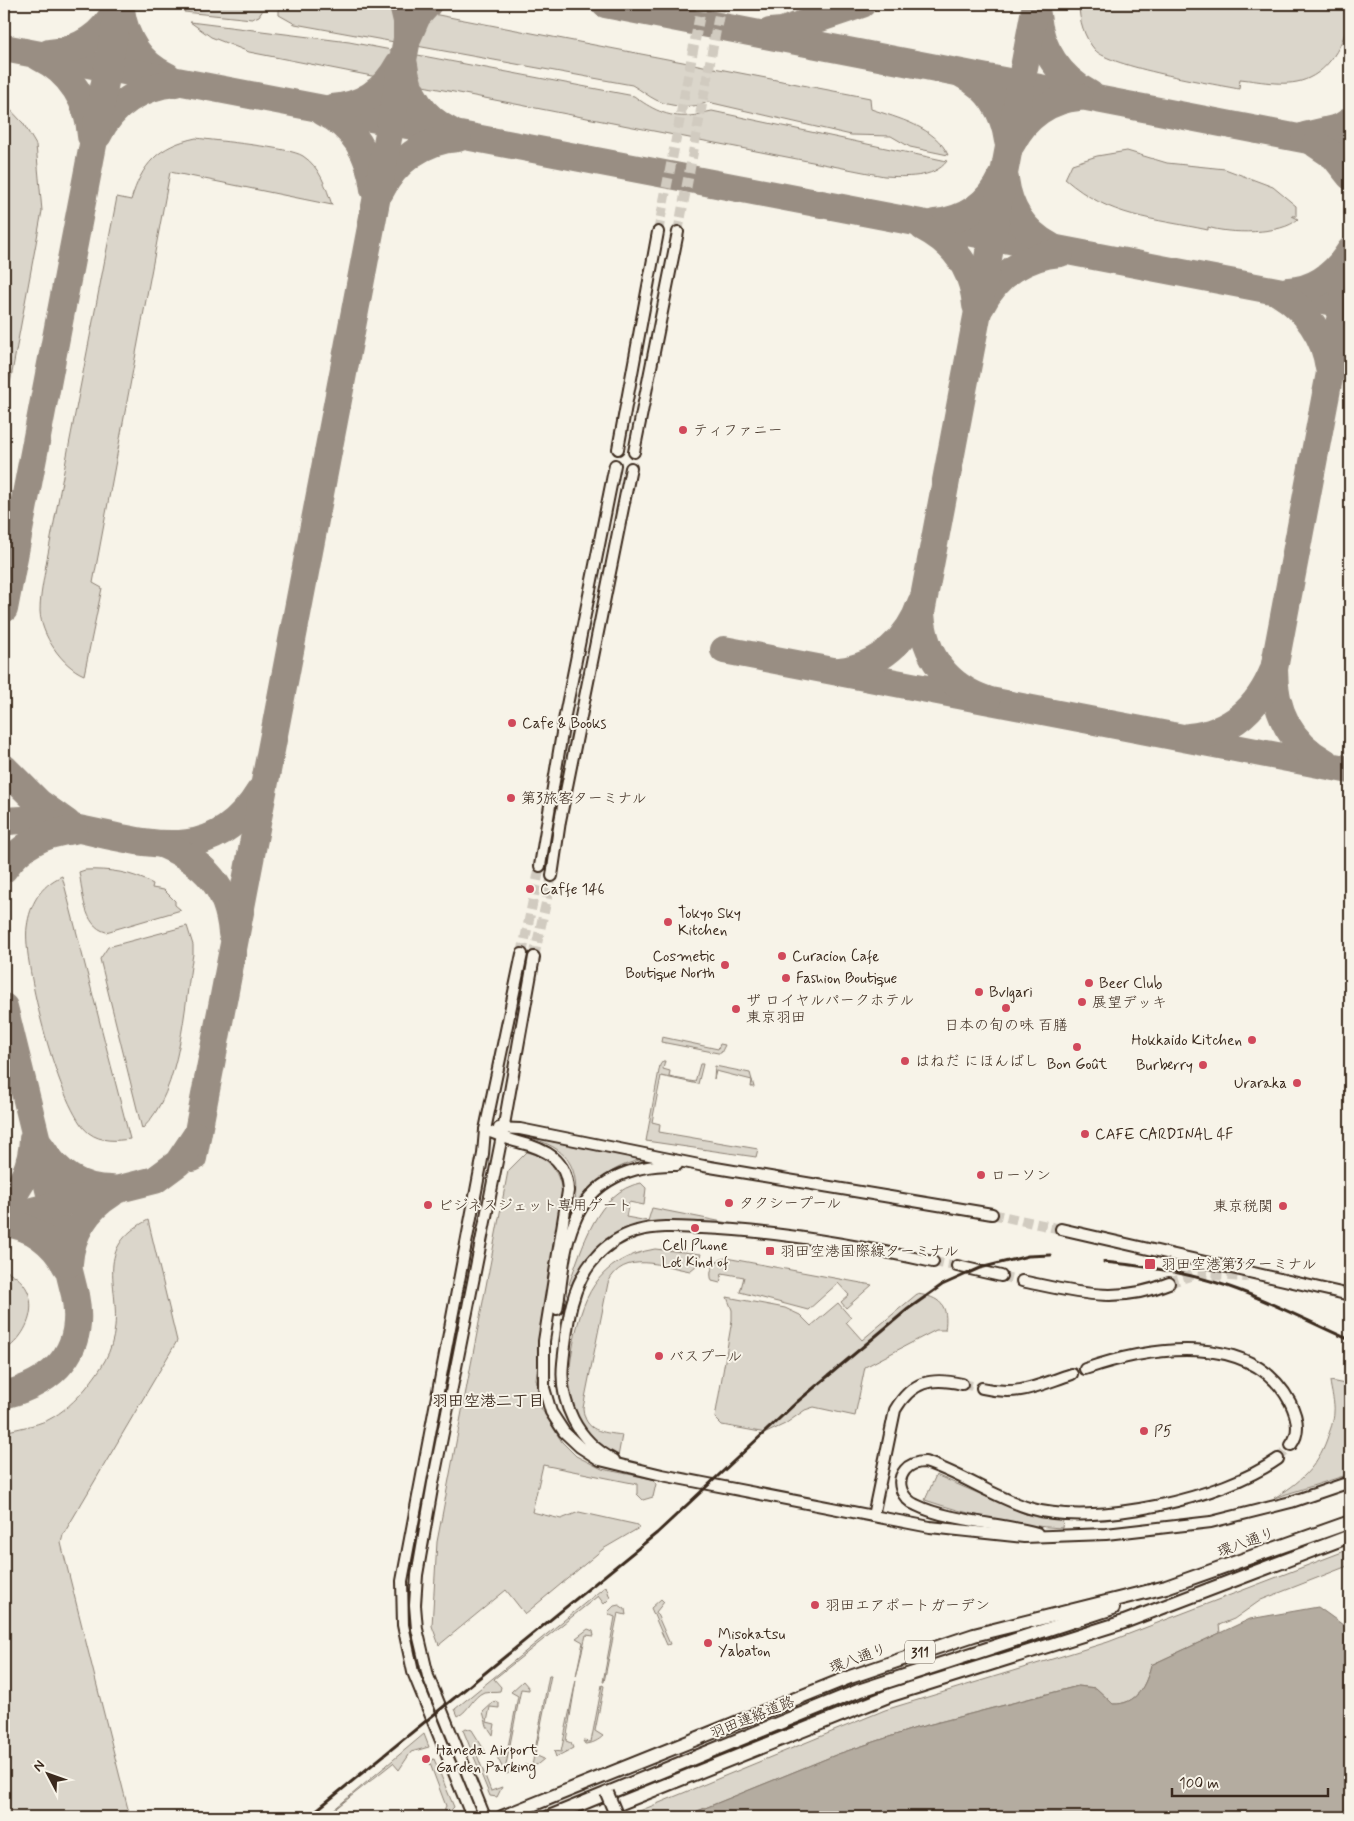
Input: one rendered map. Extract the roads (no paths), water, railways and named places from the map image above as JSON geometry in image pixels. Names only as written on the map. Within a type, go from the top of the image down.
[{"type":"main road","name":"環八通り","points":[[502,1817],[850,1677],[926,1650],[974,1635],[1163,1588],[1350,1522]]},
{"type":"main road","name":"環八通り","points":[[586,1817],[891,1695],[1124,1622],[1350,1536]]},
{"type":"main road","points":[[970,1654],[1094,1616],[1163,1588]]},
{"type":"main road","points":[[970,1654],[1124,1622]]},
{"type":"main road","name":"羽田連絡道路","points":[[549,1817],[858,1691],[970,1654]]},
{"type":"main road","points":[[607,1793],[617,1817]]},
{"type":"street","points":[[618,449],[658,232]]},
{"type":"street","points":[[634,452],[678,232]]},
{"type":"street","points":[[540,866],[565,715],[615,465]]},
{"type":"street","points":[[552,876],[560,821],[631,468]]},
{"type":"street","points":[[472,1817],[413,1672],[403,1625],[402,1581],[483,1154],[485,1130],[522,954]]},
{"type":"street","points":[[485,1817],[428,1676],[417,1629],[415,1605],[417,1575],[431,1492],[503,1131],[534,957]]},
{"type":"street","points":[[485,1130],[503,1131],[992,1214]]},
{"type":"street","points":[[503,1131],[547,1151],[561,1164],[568,1184],[562,1236],[544,1341],[543,1376],[547,1400],[554,1417],[564,1432],[589,1454],[610,1463],[662,1475],[930,1527],[1024,1537],[1106,1534],[1211,1522],[1291,1502],[1350,1482]]},
{"type":"street","points":[[545,1354],[550,1342],[572,1229],[589,1198],[605,1182],[621,1173],[636,1168],[661,1164],[704,1166]]},
{"type":"street","points":[[629,1467],[601,1452],[581,1433],[569,1412],[562,1386],[564,1360],[577,1286],[589,1265],[611,1243],[637,1231],[655,1228],[726,1229],[823,1241],[933,1262]]},
{"type":"street","points":[[1060,1229],[1330,1292],[1350,1295]]},
{"type":"street","points":[[956,1266],[1001,1276]]},
{"type":"street","points":[[1248,1277],[1270,1278]]},
{"type":"street","points":[[1022,1281],[1103,1296],[1139,1294],[1169,1284]]},
{"type":"street","points":[[1330,1292],[1350,1300]]},
{"type":"street","points":[[1085,1369],[1113,1359],[1167,1352],[1217,1352],[1240,1356],[1269,1374],[1285,1393],[1292,1406],[1298,1428],[1296,1439],[1291,1445]]},
{"type":"street","points":[[982,1388],[1002,1393],[1018,1392],[1072,1374]]},
{"type":"street","points":[[873,1516],[894,1410],[920,1384],[943,1380],[962,1384]]},
{"type":"street","points":[[1045,1535],[945,1514],[914,1504],[901,1490],[899,1482],[902,1474],[913,1464],[925,1462],[1031,1509],[1059,1513],[1086,1513],[1142,1509],[1205,1493],[1247,1478],[1278,1459]]},
{"type":"tunnel","points":[[658,232],[702,4]]},
{"type":"tunnel","points":[[678,232],[721,4]]},
{"type":"tunnel","points":[[522,954],[540,866]]},
{"type":"tunnel","points":[[534,957],[552,876]]},
{"type":"tunnel","points":[[992,1214],[1061,1229]]},
{"type":"tunnel","points":[[933,1262],[957,1266]]},
{"type":"tunnel","points":[[1169,1283],[1196,1274],[1248,1277]]},
{"type":"tunnel","points":[[1001,1276],[1022,1281]]},
{"type":"tunnel","points":[[962,1384],[982,1388]]},
{"type":"tunnel","points":[[1278,1459],[1291,1445]]},
{"type":"railway","points":[[308,1817],[657,1533],[797,1402],[908,1309],[942,1285],[980,1268],[1028,1256],[1051,1255]]},
{"type":"railway","points":[[1104,1262],[1172,1272],[1222,1284],[1266,1301],[1350,1340]]},
{"type":"place","name":"ティファニー","points":[[683,430]]},
{"type":"place","name":"Cafe & Books","points":[[512,723]]},
{"type":"place","name":"第3旅客ターミナル","points":[[511,798]]},
{"type":"place","name":"Caffe 146","points":[[530,889]]},
{"type":"place","name":"Tokyo Sky Kitchen","points":[[668,922]]},
{"type":"place","name":"Curacion Cafe","points":[[782,956]]},
{"type":"place","name":"Cosmetic Boutique North","points":[[725,965]]},
{"type":"place","name":"Fashion Boutique","points":[[786,978]]},
{"type":"place","name":"Beer Club","points":[[1089,983]]},
{"type":"place","name":"Bvlgari","points":[[979,992]]},
{"type":"place","name":"展望デッキ","points":[[1082,1002]]},
{"type":"place","name":"日本の旬の味 百膳","points":[[1006,1008]]},
{"type":"place","name":"ザ ロイヤルパークホテル 東京羽田","points":[[736,1009]]},
{"type":"place","name":"Hokkaido Kitchen","points":[[1252,1040]]},
{"type":"place","name":"Bon Goût","points":[[1077,1047]]},
{"type":"place","name":"はねだ にほんばし","points":[[905,1061]]},
{"type":"place","name":"Burberry","points":[[1203,1065]]},
{"type":"place","name":"Uraraka","points":[[1297,1083]]},
{"type":"place","name":"CAFE CARDINAL 4F","points":[[1085,1134]]},
{"type":"place","name":"ローソン","points":[[981,1175]]},
{"type":"place","name":"タクシープール","points":[[729,1203]]},
{"type":"place","name":"ビジネスジェット専用ゲート","points":[[428,1205]]},
{"type":"place","name":"東京税関","points":[[1283,1206]]},
{"type":"place","name":"Cell Phone Lot Kind of","points":[[695,1228]]},
{"type":"place","name":"羽田空港国際線ターミナル","points":[[770,1251]]},
{"type":"place","name":"羽田空港第3ターミナル","points":[[1150,1264]]},
{"type":"place","name":"バスプール","points":[[659,1356]]},
{"type":"place","name":"P5","points":[[1144,1431]]},
{"type":"place","name":"羽田エアポートガーデン","points":[[815,1605]]},
{"type":"place","name":"Misokatsu Yabaton","points":[[708,1643]]},
{"type":"place","name":"Haneda Airport Garden Parking","points":[[426,1759]]},
{"type":"district","name":"羽田空港二丁目","points":[[488,1400]]}]
